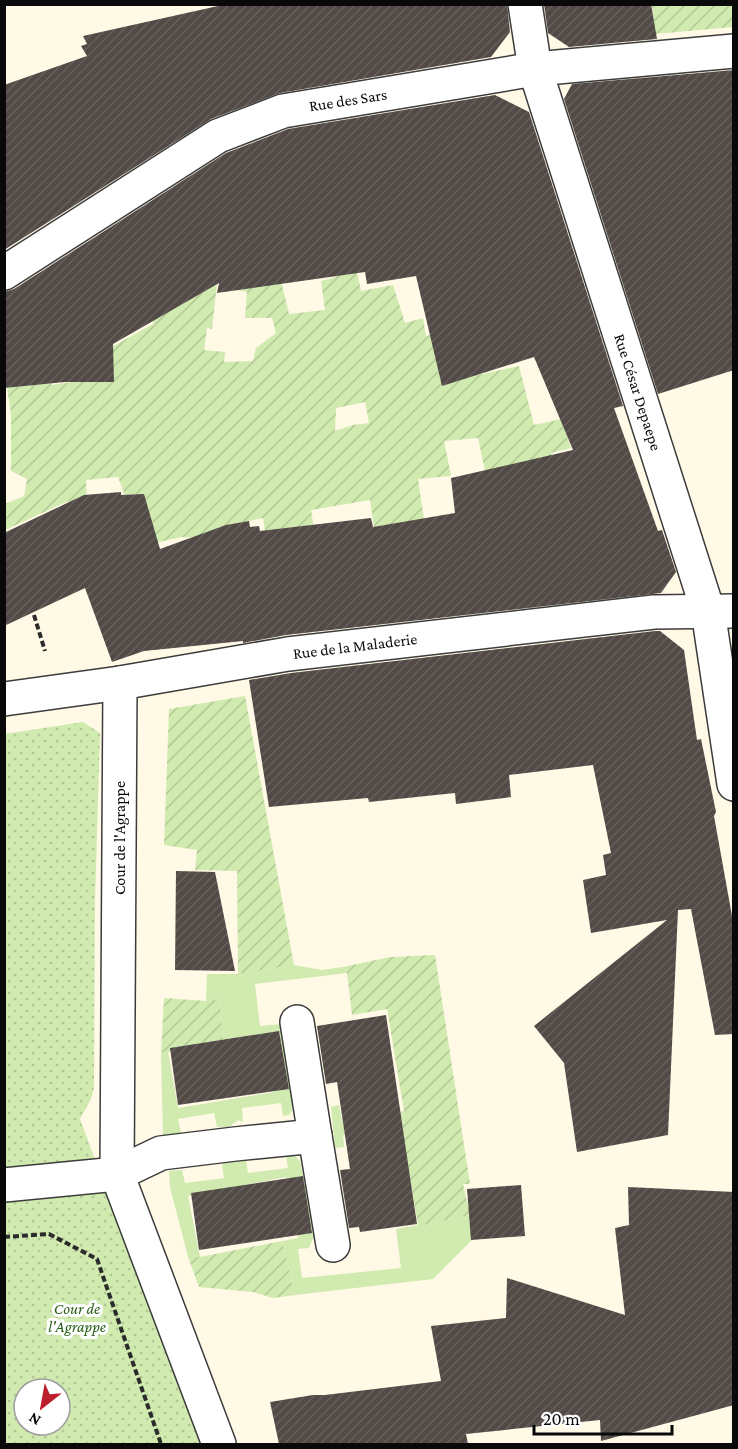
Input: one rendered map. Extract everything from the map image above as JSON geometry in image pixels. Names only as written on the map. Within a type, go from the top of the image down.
[{"type":"street","name":"Rue César Depaepe","points":[[525,4],[535,69],[721,611],[734,783]]},
{"type":"street","name":"Rue des Sars","points":[[4,273],[218,136],[283,111],[535,69],[734,51]]},
{"type":"street","name":"Rue de la Maladerie","points":[[4,699],[120,683],[288,654],[654,612],[721,611]]},
{"type":"street","name":"Cour de l'Agrappe","points":[[120,683],[117,1174],[219,1444]]},
{"type":"street","points":[[297,1022],[333,1245]]},
{"type":"street","points":[[4,1185],[117,1174],[161,1153],[315,1136]]},
{"type":"path","points":[[34,615],[47,657]]},
{"type":"path","points":[[4,1237],[49,1234],[97,1259],[161,1444]]},
{"type":"green space","points":[[652,5],[733,5],[733,27],[655,34]]},
{"type":"green space","points":[[353,254],[361,291],[393,285],[405,323],[423,318],[426,336],[445,330],[467,338],[478,375],[519,366],[534,425],[561,419],[571,448],[551,453],[557,472],[486,476],[478,438],[444,441],[451,476],[418,479],[424,519],[374,527],[370,500],[311,510],[314,529],[267,544],[263,518],[224,526],[227,539],[182,537],[141,546],[135,494],[125,496],[118,477],[86,480],[87,499],[66,502],[5,530],[5,504],[24,496],[27,479],[11,471],[11,414],[6,380],[50,373],[51,385],[85,380],[110,348],[153,324],[152,301],[219,266],[212,329],[207,328],[204,350],[225,352],[224,362],[253,361],[256,348],[276,333],[272,318],[245,318],[247,292],[230,289],[278,268],[289,314],[325,310],[321,281],[336,277],[333,257]],"holes":[[[365,402],[369,423],[335,431],[336,408]]]},
{"type":"green space","points":[[245,696],[294,965],[238,974],[237,871],[195,870],[197,850],[164,845],[169,709]]},
{"type":"green space","name":"Cour de l'Agrappe","points":[[83,722],[100,733],[95,901],[94,1088],[80,1119],[200,1444],[5,1444],[4,734]]},
{"type":"green space","points":[[435,955],[470,1184],[463,1184],[470,1215],[418,1226],[402,1128],[404,1111],[387,1009],[352,1015],[347,973],[343,967],[390,957]]},
{"type":"green space","points":[[294,965],[322,970],[343,967],[347,973],[255,984],[260,1026],[282,1024],[292,1104],[292,1111],[289,1115],[283,1116],[281,1103],[242,1108],[243,1122],[238,1120],[229,1127],[217,1127],[214,1113],[178,1119],[181,1133],[163,1138],[161,1054],[168,1051],[178,1108],[274,1092],[265,1036],[223,1043],[220,1000],[206,1001],[207,974],[238,974]]},
{"type":"green space","points":[[164,998],[206,1001],[220,999],[223,1043],[161,1053]]},
{"type":"green space","points":[[339,1105],[342,1121],[404,1111],[402,1128],[343,1135],[344,1147],[335,1148],[331,1107]]},
{"type":"green space","points":[[291,1152],[300,1161],[315,1234],[309,1248],[298,1249],[302,1278],[401,1268],[396,1229],[470,1215],[472,1240],[433,1279],[295,1295],[282,1241],[298,1238],[286,1177],[188,1196],[200,1257],[188,1257],[170,1187],[169,1171],[182,1170],[185,1183],[224,1178],[222,1165],[227,1159],[241,1157],[246,1160],[248,1173],[288,1168],[286,1155]]},
{"type":"green space","points":[[282,1241],[295,1295],[273,1298],[253,1292],[199,1287],[188,1257],[200,1257]]},
{"type":"building","points":[[227,4],[507,4],[510,32],[491,57],[280,93],[211,119],[4,250],[4,85],[87,56],[81,46],[87,44],[83,36]]},
{"type":"building","points":[[544,4],[651,4],[657,39],[569,47],[548,33]]},
{"type":"building","points":[[734,70],[734,370],[658,394],[564,99],[572,84]]},
{"type":"building","points":[[495,95],[529,112],[623,406],[614,408],[658,531],[662,530],[676,572],[661,593],[286,635],[243,643],[243,641],[144,651],[112,662],[85,588],[4,626],[4,533],[84,495],[121,492],[121,495],[144,494],[160,549],[226,525],[249,521],[250,527],[259,526],[260,531],[371,518],[373,527],[455,513],[451,478],[573,450],[534,357],[442,386],[416,276],[367,284],[365,272],[217,293],[219,283],[113,344],[114,382],[65,382],[4,388],[4,292],[14,289],[226,153],[288,129]]},
{"type":"building","points":[[660,631],[684,650],[697,740],[701,739],[716,812],[714,816],[734,927],[734,1034],[715,1035],[691,909],[678,910],[668,1135],[577,1152],[564,1063],[534,1026],[667,920],[591,933],[583,880],[606,875],[603,855],[611,853],[593,765],[509,775],[511,797],[456,804],[455,793],[369,802],[368,798],[269,807],[249,680],[291,673]]},
{"type":"building","points":[[176,871],[215,872],[235,971],[175,970]]},
{"type":"building","points":[[386,1015],[417,1224],[360,1232],[359,1227],[349,1228],[340,1170],[350,1169],[337,1082],[326,1084],[317,1026]]},
{"type":"building","points":[[279,1031],[289,1089],[178,1105],[170,1048]]},
{"type":"building","points":[[303,1176],[312,1233],[199,1250],[191,1193]]},
{"type":"building","points":[[521,1185],[525,1236],[471,1240],[467,1189]]},
{"type":"building","points":[[628,1187],[734,1192],[734,1405],[601,1441],[600,1420],[466,1434],[468,1444],[279,1444],[270,1402],[441,1381],[431,1326],[506,1318],[507,1278],[625,1315],[615,1228],[629,1225]]}]
